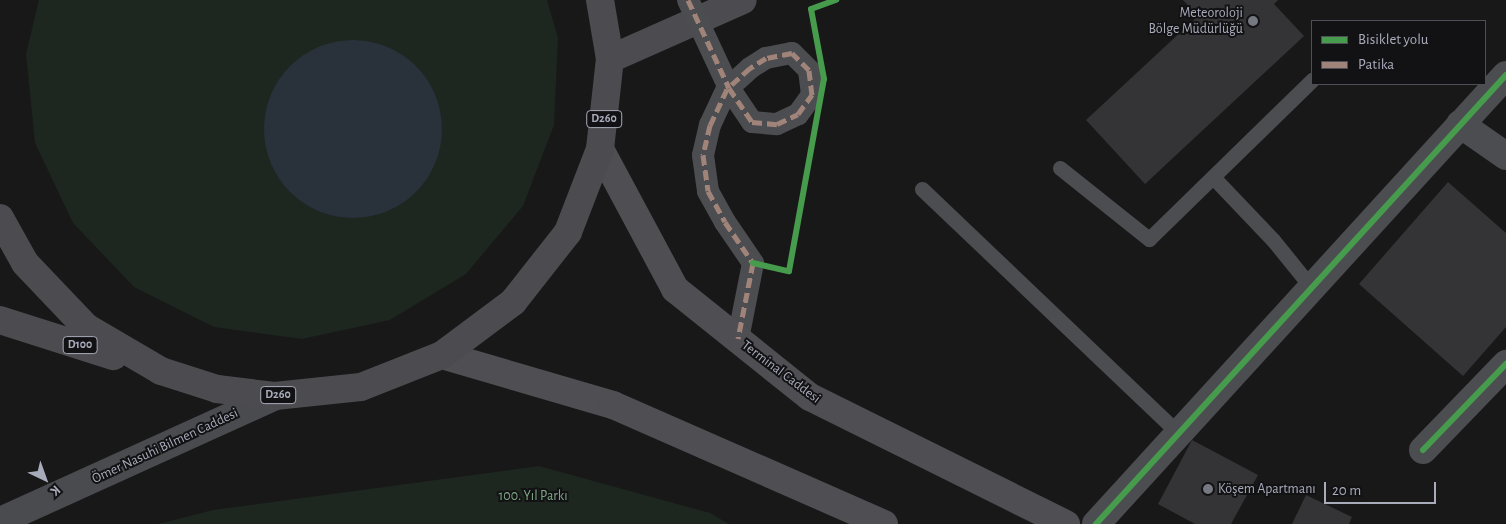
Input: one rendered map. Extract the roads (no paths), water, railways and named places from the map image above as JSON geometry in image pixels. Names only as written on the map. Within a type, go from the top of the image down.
[{"type":"highway","name":"D260","points":[[0,218],[25,263],[86,327],[161,371],[217,389],[275,396],[361,387],[442,355],[513,302],[568,232],[600,149],[610,59],[600,0]]},
{"type":"highway","points":[[610,59],[743,0]]},
{"type":"highway","name":"D100","points":[[0,320],[161,371]]},
{"type":"main road","name":"Terminal Caddesi","points":[[600,149],[675,289],[810,397],[1066,524]]},
{"type":"main road","points":[[442,355],[612,405],[884,524]]},
{"type":"main road","name":"Ömer Nasuhi Bilmen Caddesi","points":[[0,521],[275,396]]},
{"type":"street","points":[[688,0],[729,88],[752,122],[777,124],[798,114],[812,95],[809,70],[792,53],[766,58],[750,68],[724,94],[710,125],[703,155],[708,191],[725,222],[753,263],[738,339]]},
{"type":"street","points":[[1096,524],[1506,75]]},
{"type":"street","points":[[1460,124],[1506,156]]},
{"type":"street","points":[[1423,450],[1506,364]]},
{"type":"lane","points":[[1060,168],[1148,239],[1311,81]]},
{"type":"lane","points":[[1214,177],[1273,240],[1311,287]]},
{"type":"lane","points":[[922,188],[1178,433]]},
{"type":"place","name":"Meteoroloji Bölge Müdürlüğü","points":[[1253,21]]},
{"type":"place","name":"Köşem Apartmanı","points":[[1208,489]]},
{"type":"park label","name":"100. Yıl Parkı","points":[[533,496]]}]
